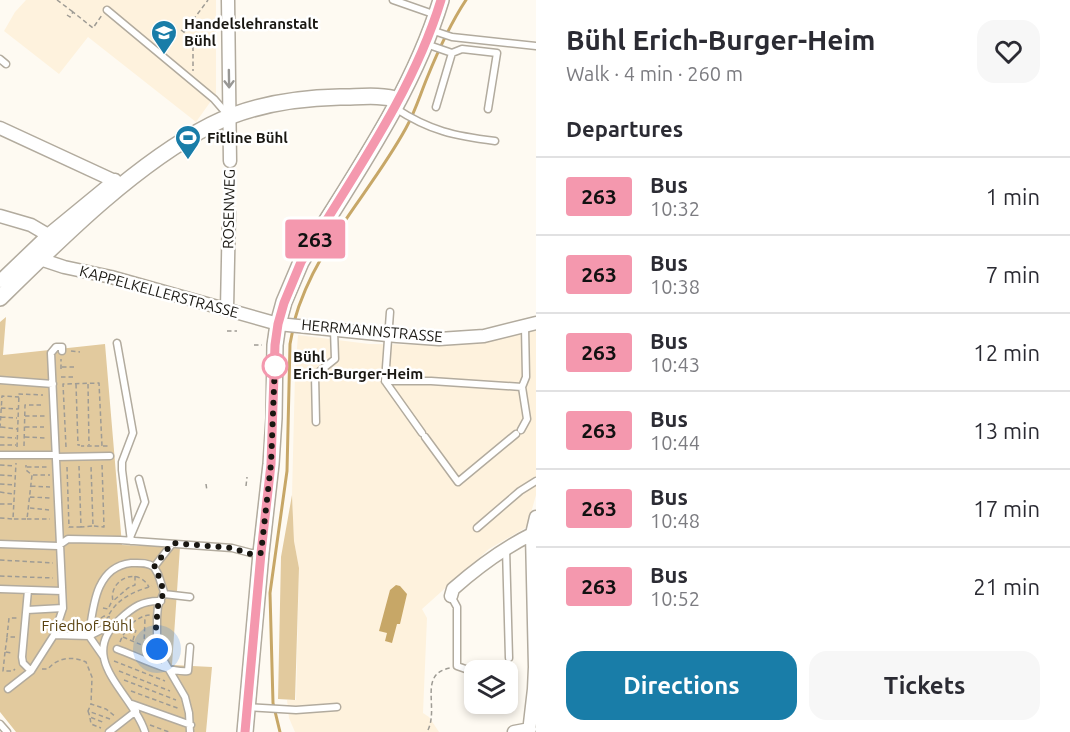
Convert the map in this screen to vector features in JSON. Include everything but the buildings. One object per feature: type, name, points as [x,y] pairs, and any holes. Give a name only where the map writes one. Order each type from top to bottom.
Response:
[{"type":"street","name":"ROSENWEG","points":[[228,0],[230,161]]},
{"type":"street","points":[[245,732],[251,707],[261,553],[271,464],[282,324],[291,283],[301,262],[399,107],[432,38],[438,7]]},
{"type":"street","points":[[0,281],[48,235],[119,183],[212,124],[256,108],[289,101],[336,97],[387,97],[399,107]]},
{"type":"street","points":[[0,128],[119,183]]},
{"type":"street","points":[[0,298],[119,183]]},
{"type":"street","name":"ROSENWEG","points":[[227,309],[229,212]]},
{"type":"street","points":[[0,216],[31,225],[48,235]]},
{"type":"street","name":"KAPPELKELLERSTRASSE","points":[[40,259],[282,324]]},
{"type":"street","name":"HERRMANNSTRASSE","points":[[282,324],[439,339],[484,336],[531,325]]},
{"type":"street","points":[[514,732],[529,730],[534,689],[531,534],[536,517]]},
{"type":"street","points":[[452,596],[453,590],[506,547],[531,534]]},
{"type":"lane","points":[[393,0],[438,7]]},
{"type":"lane","points":[[107,10],[214,99],[230,117]]},
{"type":"lane","points":[[432,38],[452,37],[536,46]]},
{"type":"lane","points":[[432,38],[449,52]]},
{"type":"lane","points":[[449,52],[462,49],[497,53],[488,109]]},
{"type":"lane","points":[[436,107],[449,52]]},
{"type":"lane","points":[[0,59],[6,64]]},
{"type":"lane","points":[[399,107],[419,121],[455,136],[495,141]]},
{"type":"lane","points":[[390,312],[385,381],[458,482],[519,432],[527,419],[522,387],[526,377],[531,325]]},
{"type":"lane","points":[[316,422],[315,375],[335,358],[334,329]]},
{"type":"lane","points":[[117,343],[133,433],[122,470],[131,538]]},
{"type":"lane","points":[[8,689],[31,671],[54,635],[63,608],[51,353],[56,347],[62,347],[62,351]]},
{"type":"lane","points":[[0,380],[53,384]]},
{"type":"lane","points":[[385,381],[431,381],[522,387]]},
{"type":"lane","points":[[0,455],[110,456]]},
{"type":"lane","points":[[131,538],[145,502],[139,479]]},
{"type":"lane","points":[[477,528],[520,491],[536,482]]},
{"type":"lane","points":[[0,544],[60,545],[68,539],[131,538],[232,548],[251,554],[261,553]]},
{"type":"lane","points":[[154,567],[172,543]]},
{"type":"lane","points":[[506,547],[509,658]]},
{"type":"lane","points":[[130,703],[190,729],[186,701],[157,649],[154,616],[162,598],[162,583],[154,567],[138,563],[115,568],[108,573],[93,609],[89,636],[103,657],[115,684],[136,711],[145,732]]},
{"type":"lane","points":[[0,589],[62,591]]},
{"type":"lane","points":[[28,590],[22,654],[23,663],[31,671]]},
{"type":"lane","points":[[452,596],[457,608],[458,666],[464,668]]},
{"type":"lane","points":[[54,635],[89,636],[106,630],[139,604],[162,598],[190,597]]},
{"type":"lane","points":[[27,610],[63,608]]},
{"type":"lane","points":[[103,657],[106,630]]},
{"type":"lane","points":[[117,649],[167,668],[188,671],[190,647]]},
{"type":"lane","points":[[251,707],[299,710],[337,707]]},
{"type":"lane","points":[[113,728],[136,711]]},
{"type":"lane","points":[[0,724],[7,732]]},
{"type":"path","points":[[57,0],[93,28],[107,10]]},
{"type":"path","points":[[191,81],[193,39],[183,31],[208,0]]},
{"type":"path","points":[[66,15],[70,17],[73,12]]},
{"type":"path","name":"ROSENWEG","points":[[229,212],[230,161]]},
{"type":"path","points":[[227,331],[237,331]]},
{"type":"path","points":[[62,351],[61,377],[75,377]]},
{"type":"path","points":[[61,366],[76,366]]},
{"type":"path","points":[[88,383],[89,446]]},
{"type":"path","points":[[101,456],[104,527],[69,527],[63,384],[99,383],[102,446]]},
{"type":"path","points":[[76,384],[78,446],[110,446]]},
{"type":"path","points":[[32,447],[24,447],[17,452],[19,394],[46,395]]},
{"type":"path","points":[[18,429],[0,428],[2,396],[19,397]]},
{"type":"path","points":[[24,447],[25,405],[46,405]]},
{"type":"path","points":[[1,408],[18,409]]},
{"type":"path","points":[[24,416],[47,417]]},
{"type":"path","points":[[1,417],[18,418]]},
{"type":"path","points":[[24,427],[47,427]]},
{"type":"path","points":[[0,437],[17,438]]},
{"type":"path","points":[[24,437],[48,438]]},
{"type":"path","points":[[0,445],[17,446]]},
{"type":"path","points":[[13,519],[16,455]]},
{"type":"path","points":[[26,455],[26,470],[32,475],[50,475]]},
{"type":"path","points":[[78,456],[81,527]]},
{"type":"path","points":[[90,456],[93,526]]},
{"type":"path","points":[[0,465],[16,466]]},
{"type":"path","points":[[26,467],[50,467],[50,487],[31,486]]},
{"type":"path","points":[[0,475],[15,476]]},
{"type":"path","points":[[27,519],[32,475]]},
{"type":"path","points":[[246,486],[247,477]]},
{"type":"path","points":[[0,484],[15,485]]},
{"type":"path","points":[[206,484],[207,491]]},
{"type":"path","points":[[0,492],[14,494]]},
{"type":"path","points":[[30,497],[50,498]]},
{"type":"path","points":[[0,504],[14,504]]},
{"type":"path","points":[[28,508],[50,510]]},
{"type":"path","points":[[0,518],[50,520]]},
{"type":"path","points":[[0,560],[61,563]]},
{"type":"path","points":[[0,576],[62,579]]},
{"type":"path","points":[[112,601],[111,594],[126,578],[135,576],[144,579],[149,587]]},
{"type":"path","points":[[93,609],[108,609],[112,601],[135,585],[135,576]]},
{"type":"path","points":[[106,630],[109,614],[118,602],[137,590],[155,586],[153,582]]},
{"type":"path","points":[[122,637],[144,646],[145,616]]},
{"type":"path","points":[[106,667],[112,665],[126,629],[138,619],[154,616]]},
{"type":"path","points":[[149,622],[154,616]]},
{"type":"path","points":[[23,663],[13,671],[3,671],[9,618],[27,618]]},
{"type":"path","points":[[132,641],[136,630]]},
{"type":"path","points":[[7,637],[25,638]]},
{"type":"path","points":[[5,652],[22,654]]},
{"type":"path","points":[[37,661],[44,670],[63,659],[76,658],[86,662],[92,677],[91,704],[88,711],[91,724],[113,728]]},
{"type":"path","points":[[113,660],[180,687]]},
{"type":"path","points":[[428,730],[432,721],[433,678],[436,672],[458,666]]},
{"type":"path","points":[[111,675],[119,671],[186,701]]},
{"type":"path","points":[[115,684],[123,679],[186,701]]},
{"type":"path","points":[[123,695],[130,690],[189,713]]},
{"type":"path","points":[[91,704],[106,709],[113,728]]},
{"type":"path","points":[[88,711],[109,718],[113,728]]},
{"type":"path","points":[[90,717],[113,728]]},
{"type":"path","points":[[141,721],[169,732]]},
{"type":"shaded area","name":"Handelslehranstalt Bühl","points":[[26,0],[216,0],[216,94],[196,122],[88,37],[59,74],[4,31],[15,12]]},
{"type":"shaded area","points":[[536,330],[536,495],[527,527],[489,549],[422,609],[427,618],[423,713],[429,717],[439,732],[295,732],[289,718],[287,700],[296,700],[299,568],[294,541],[292,495],[298,335],[369,344],[448,345],[491,341]]},
{"type":"shaded area","points":[[396,585],[407,594],[400,624],[397,624],[392,643],[385,641],[387,633],[379,631],[390,590]]},
{"type":"green space","name":"Friedhof Bühl","points":[[6,317],[3,355],[105,344],[122,545],[180,547],[172,665],[212,667],[206,732],[16,732],[0,712],[0,322]]},
{"type":"green space","points":[[292,495],[294,541],[299,568],[295,700],[278,699],[281,557]]},
{"type":"waterway","points":[[294,322],[315,270],[406,128],[440,48],[466,0]]},
{"type":"waterway","points":[[280,732],[273,703],[270,593],[287,471],[290,344],[293,329]]},
{"type":"bus line","name":"263","points":[[245,732],[271,464],[275,345],[278,324],[291,283],[301,262],[399,100],[425,44],[441,0]]},
{"type":"place","name":"Handelslehranstalt Bühl","points":[[164,56]]},
{"type":"place","name":"Fitline Bühl","points":[[188,161]]},
{"type":"place","name":"Bühl Erich-Burger-Heim","points":[[275,366]]},
{"type":"route","points":[[157,649],[158,606],[164,592],[154,567],[172,543],[232,548],[251,554],[261,553],[271,464],[275,362],[275,366]]}]
